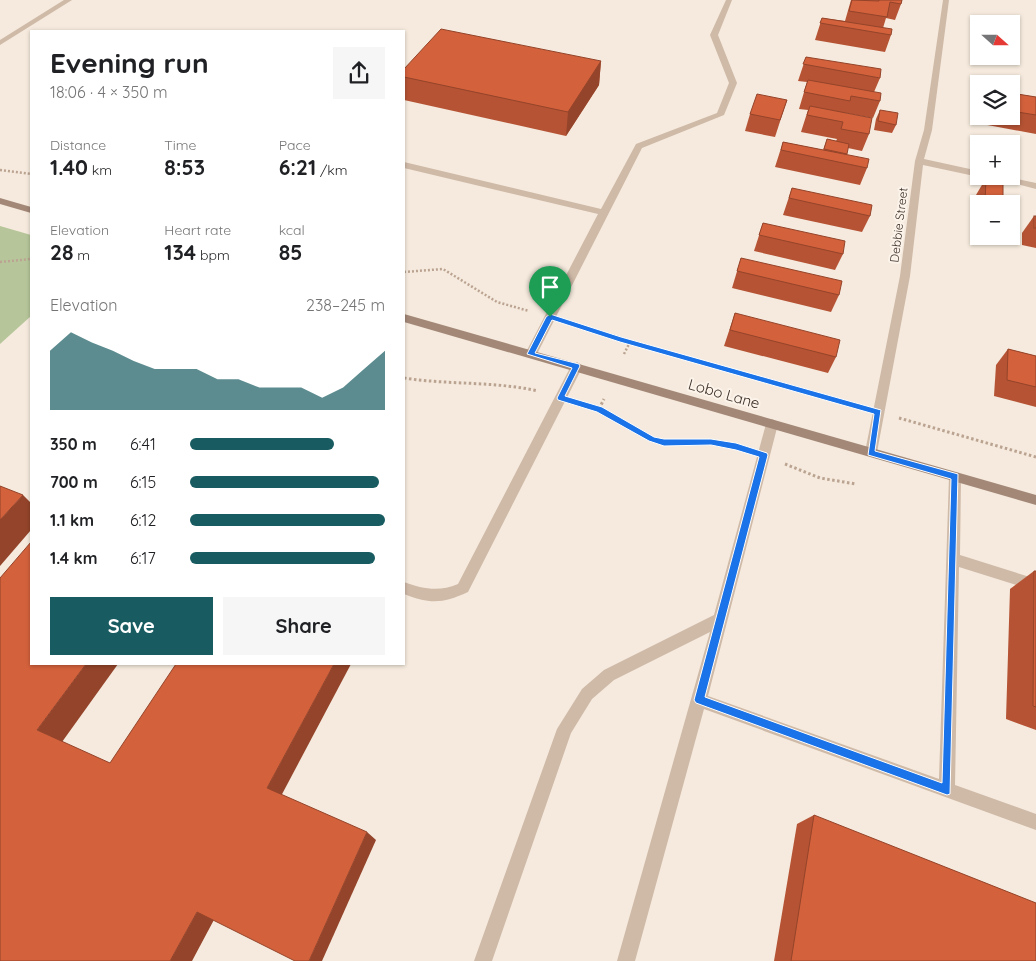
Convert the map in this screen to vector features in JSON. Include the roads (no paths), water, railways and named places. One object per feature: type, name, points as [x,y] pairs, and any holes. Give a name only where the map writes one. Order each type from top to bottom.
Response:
[{"type":"street","points":[[0,43],[69,0]]},
{"type":"street","points":[[531,354],[639,146],[720,115],[733,83],[714,35],[730,0]]},
{"type":"street","name":"Debbie Street","points":[[871,452],[905,276],[919,162],[928,130],[946,0]]},
{"type":"street","points":[[919,162],[970,172]]},
{"type":"street","points":[[405,165],[604,212]]},
{"type":"street","points":[[1020,183],[1036,186]]},
{"type":"street","points":[[0,201],[30,210]]},
{"type":"street","name":"Lobo Lane","points":[[405,318],[577,366],[1036,500]]},
{"type":"street","points":[[405,588],[428,597],[445,596],[463,588],[577,366]]},
{"type":"street","points":[[626,961],[721,620],[772,424]]},
{"type":"street","points":[[947,790],[955,477]]},
{"type":"street","points":[[953,559],[1036,585]]},
{"type":"street","points":[[483,961],[565,729],[587,694],[610,675],[721,620]]},
{"type":"street","points":[[699,700],[1036,822]]}]
